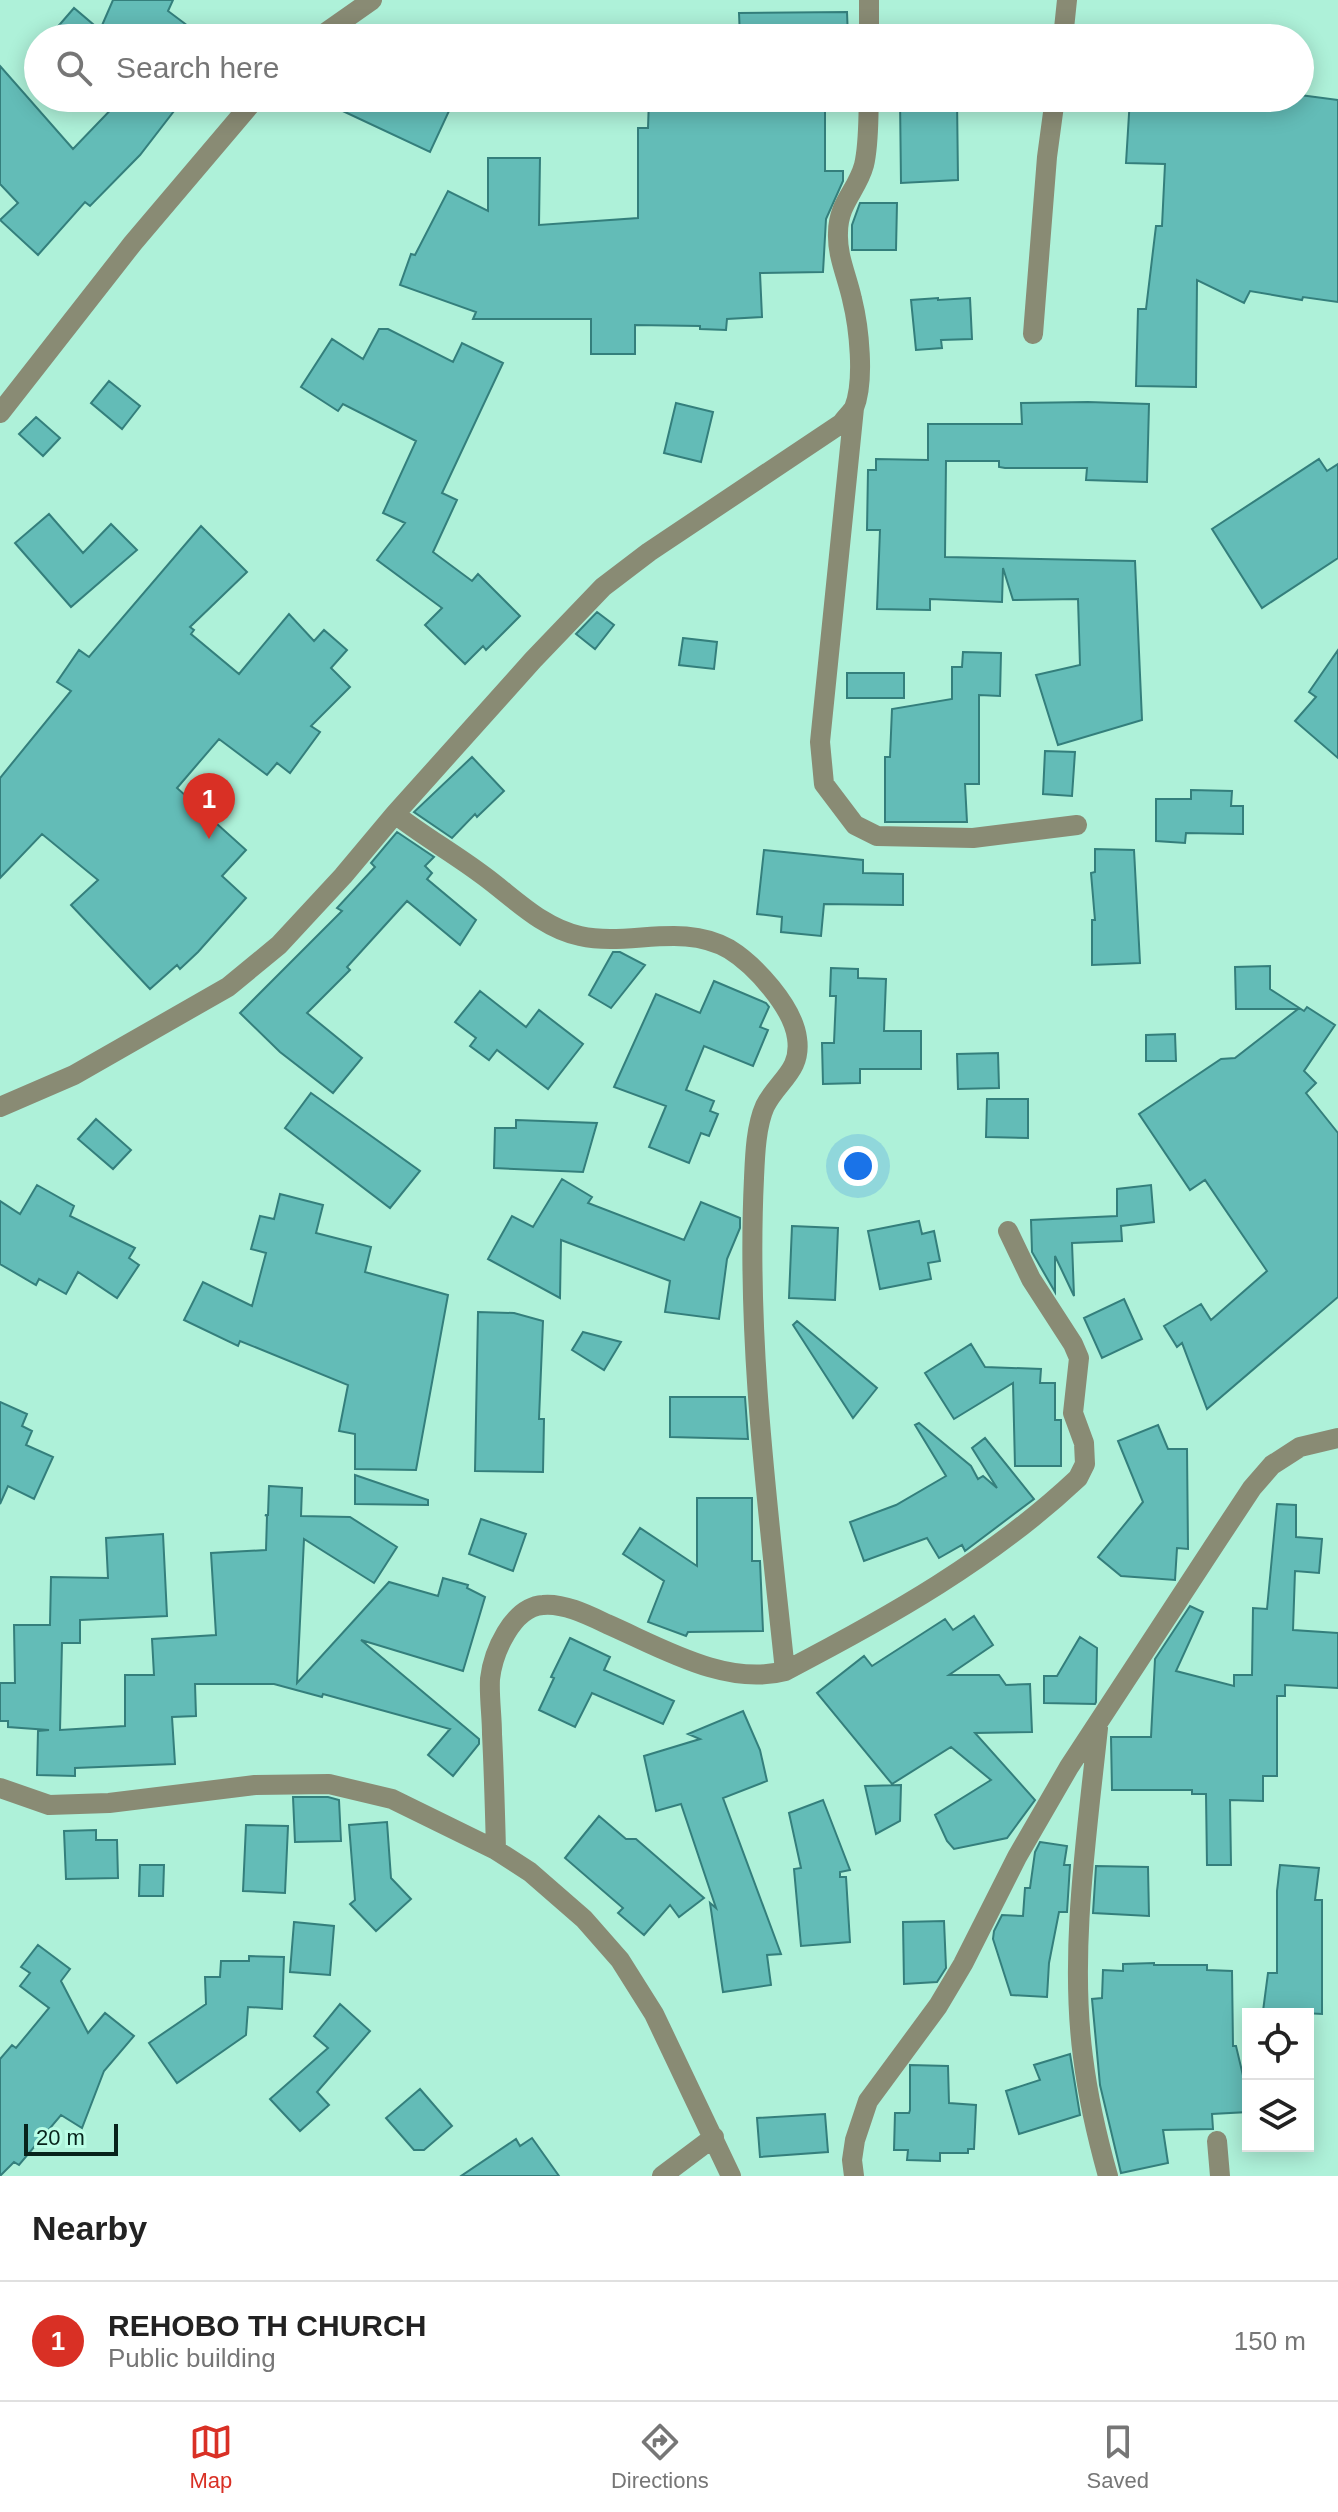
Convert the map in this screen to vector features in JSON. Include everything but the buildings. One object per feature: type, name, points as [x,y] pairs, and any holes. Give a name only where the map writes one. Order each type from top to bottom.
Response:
[{"type":"street","points":[[338,24],[372,0]]},
{"type":"street","points":[[869,0],[869,24]]},
{"type":"street","points":[[1064,24],[1067,0]]},
{"type":"street","points":[[0,413],[133,243],[244,112]]},
{"type":"street","points":[[868,112],[864,165],[858,182],[842,206],[837,231],[838,248],[858,331],[860,367],[820,742],[824,784],[855,825],[877,836],[973,838],[1077,825]]},
{"type":"street","points":[[1033,334],[1053,112]]},
{"type":"street","points":[[0,1107],[74,1075],[228,987],[279,945],[553,637],[603,587],[649,552],[842,423],[854,408]]},
{"type":"street","points":[[395,814],[532,914],[561,931],[599,939],[671,935],[704,940],[727,948],[749,964],[788,1011],[795,1028],[798,1054],[796,1064],[766,1105],[761,1118],[754,1175],[753,1228],[754,1329],[763,1467],[785,1671]]},
{"type":"street","points":[[496,1850],[490,1678],[509,1627],[529,1609],[542,1605],[586,1614],[679,1655],[732,1673],[768,1676],[785,1671],[880,1621],[980,1558],[1060,1495],[1083,1472],[1084,1443],[1073,1413],[1079,1358],[1031,1279],[1008,1231]]},
{"type":"street","points":[[854,2176],[852,2160],[855,2140],[868,2101],[938,2006],[1069,1767],[1252,1488],[1272,1465],[1300,1447],[1338,1438]]},
{"type":"street","points":[[1099,1722],[1083,1884],[1079,1984],[1083,2055],[1098,2141],[1108,2176]]},
{"type":"street","points":[[0,1788],[49,1805],[109,1803],[255,1785],[329,1784],[392,1799],[496,1850],[530,1872],[584,1919],[620,1960],[654,2014],[731,2176]]},
{"type":"street","points":[[662,2176],[714,2137]]},
{"type":"street","points":[[1217,2141],[1220,2176]]},
{"type":"place","name":"REHOBO TH CHURCH","points":[[209,839]]}]
